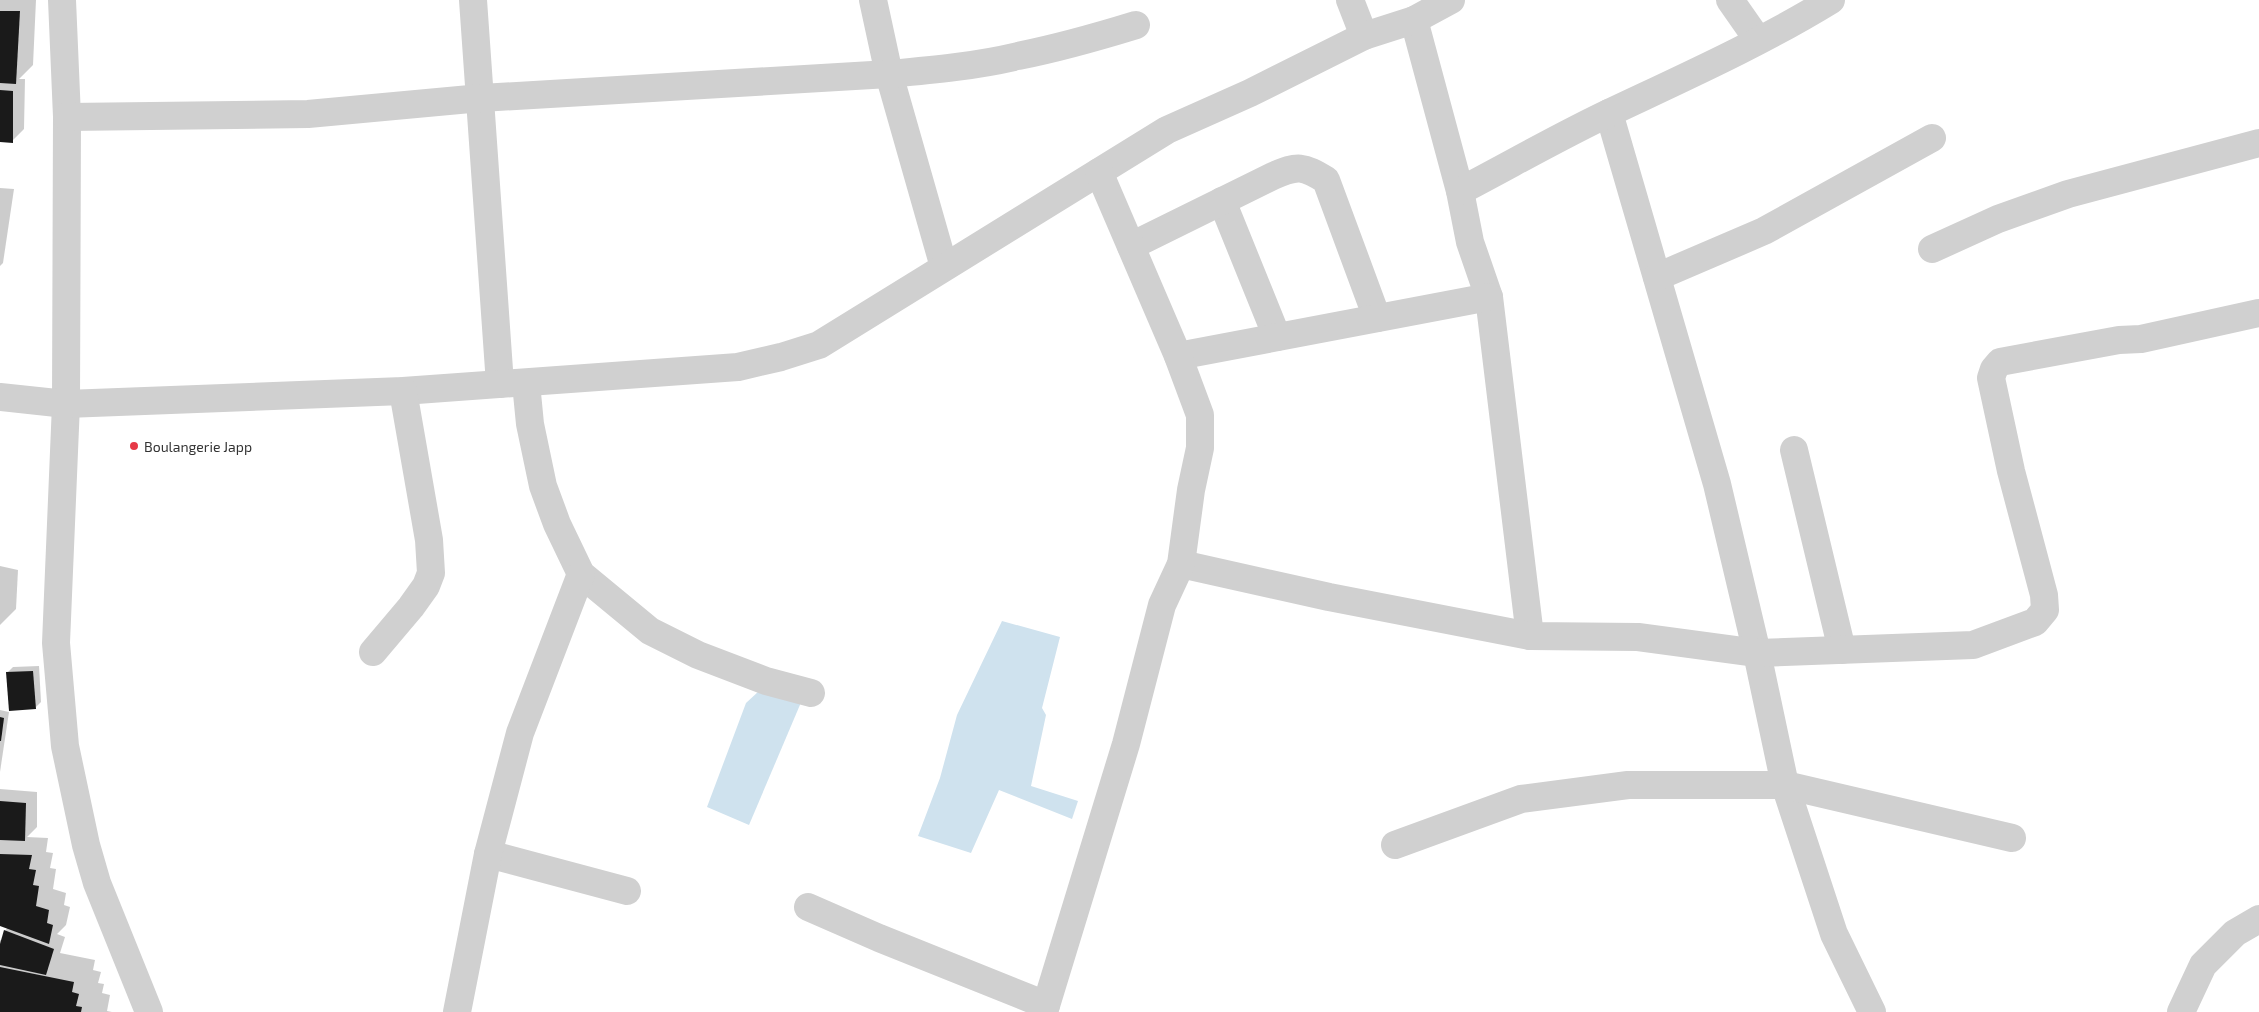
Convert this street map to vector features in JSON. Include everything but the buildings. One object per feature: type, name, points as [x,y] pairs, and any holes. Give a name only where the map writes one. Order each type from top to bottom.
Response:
[{"type":"street","points":[[62,0],[67,117],[66,404],[56,643],[65,746],[86,845],[97,883],[149,1012]]},
{"type":"street","points":[[473,0],[481,98],[513,384],[530,424],[544,486],[557,524],[582,574],[650,631],[698,655],[766,681],[811,694]]},
{"type":"street","points":[[873,0],[889,74],[944,267]]},
{"type":"street","points":[[1350,0],[1364,36]]},
{"type":"street","points":[[0,397],[66,404],[403,391],[738,367],[781,357],[819,345],[1167,130],[1250,93],[1364,36],[1414,20],[1451,0]]},
{"type":"street","points":[[1730,0],[1758,40]]},
{"type":"street","points":[[1460,191],[1609,112],[1672,84],[1758,40],[1831,0]]},
{"type":"street","points":[[1414,20],[1460,191],[1470,242],[1489,297],[1530,636]]},
{"type":"street","points":[[67,117],[308,114],[481,98],[889,74],[1016,57],[1076,43],[1136,25]]},
{"type":"street","points":[[1609,112],[1717,484],[1757,653],[1785,785],[1834,934],[1872,1012]]},
{"type":"street","points":[[1658,277],[1764,231],[1932,138]]},
{"type":"street","points":[[1932,249],[1998,219],[2068,194],[2259,143]]},
{"type":"street","points":[[1131,246],[1292,168],[1308,170],[1326,180],[1377,318]]},
{"type":"street","points":[[808,907],[1045,1008],[1126,744],[1162,604],[1181,564],[1191,490],[1200,448],[1200,415],[1178,356],[1099,172]]},
{"type":"street","points":[[1222,201],[1277,337]]},
{"type":"street","points":[[1178,356],[1489,297]]},
{"type":"street","points":[[1181,564],[1330,598],[1530,636],[1638,637],[1757,653],[1972,645],[2035,622],[2045,610],[2044,595],[2011,471],[1990,378],[2000,362],[2119,340],[2141,339],[2259,313]]},
{"type":"street","points":[[373,652],[412,607],[426,586],[431,573],[428,540],[403,391]]},
{"type":"street","points":[[1794,450],[1842,650]]},
{"type":"street","points":[[457,1012],[488,854],[520,733],[582,574]]},
{"type":"street","points":[[1395,845],[1521,800],[1628,785],[1785,785],[2012,838]]},
{"type":"street","points":[[488,854],[628,891]]},
{"type":"street","points":[[2181,1012],[2203,964],[2235,933],[2259,919]]},
{"type":"water","points":[[1002,621],[1060,637],[1042,708],[1046,715],[1031,786],[1078,801],[1072,819],[999,790],[971,853],[918,836],[940,778],[957,715]]},
{"type":"water","points":[[759,691],[805,693],[749,825],[707,807],[746,703]]},
{"type":"place","name":"Boulangerie Japp","points":[[134,446]]}]
